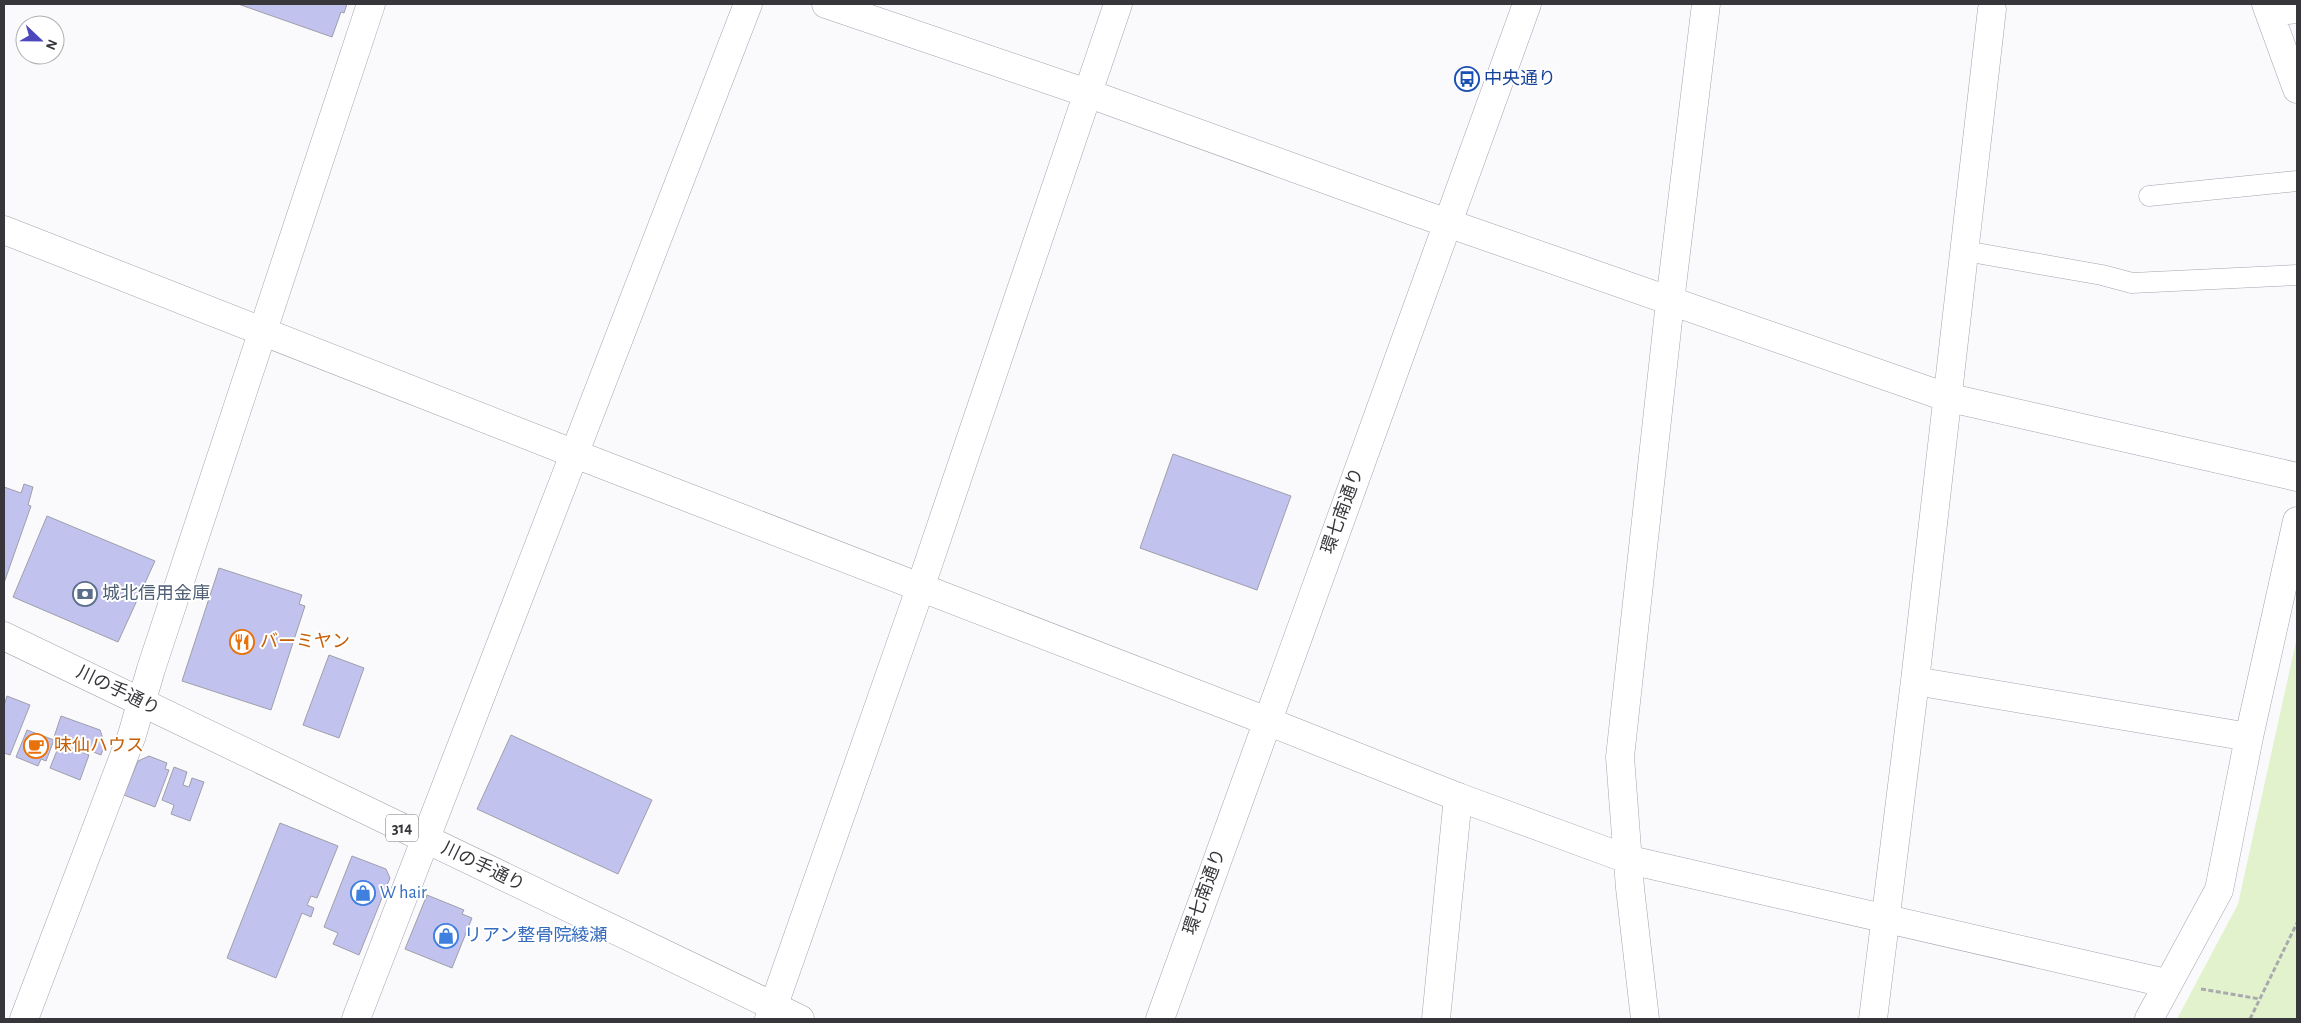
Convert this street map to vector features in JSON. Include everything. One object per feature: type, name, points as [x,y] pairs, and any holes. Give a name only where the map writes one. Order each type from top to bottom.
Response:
[{"type":"street","points":[[24,1019],[132,735],[262,331],[371,4]]},
{"type":"street","points":[[356,1019],[748,4]]},
{"type":"street","points":[[826,4],[1087,93],[1670,302],[1946,397],[2297,477]]},
{"type":"street","points":[[771,1013],[920,587],[1118,4]]},
{"type":"street","name":"環七南通り","points":[[1160,1019],[1527,4]]},
{"type":"street","points":[[1645,1019],[1630,888],[1630,860],[1620,757],[1670,302],[1706,4]]},
{"type":"street","points":[[1873,1019],[1915,681],[1946,397],[1996,5]]},
{"type":"street","points":[[2297,9],[2268,8],[2297,90]]},
{"type":"street","points":[[4,230],[1458,797],[1630,860],[1885,920],[2163,982]]},
{"type":"street","points":[[2149,1019],[2163,982],[2220,890],[2249,738],[2297,521]]},
{"type":"street","name":"川の手通り","points":[[4,636],[426,840],[771,1013],[800,1019]]},
{"type":"street","points":[[1915,681],[2249,738]]},
{"type":"street","points":[[1436,1019],[1458,797]]},
{"type":"lane","points":[[2149,196],[2297,180]]},
{"type":"lane","points":[[1965,251],[2102,275],[2132,283],[2297,275]]},
{"type":"path","points":[[2250,1019],[2297,923]]},
{"type":"path","points":[[2163,982],[2260,999]]},
{"type":"green space","points":[[2297,637],[2297,1019],[2177,1019],[2238,904]]},
{"type":"building","points":[[238,4],[347,4],[344,13],[341,12],[332,37]]},
{"type":"building","points":[[1173,454],[1291,496],[1257,590],[1140,548]]},
{"type":"building","points":[[24,484],[33,487],[28,505],[31,506],[4,583],[4,487],[21,493]]},
{"type":"building","points":[[47,516],[155,561],[118,642],[13,597]]},
{"type":"building","points":[[219,568],[302,595],[299,604],[305,606],[271,710],[182,681]]},
{"type":"building","points":[[329,655],[364,668],[339,738],[303,725]]},
{"type":"building","points":[[7,696],[30,705],[10,755],[4,753],[4,706]]},
{"type":"building","points":[[61,716],[100,730],[105,744],[101,755],[54,737]]},
{"type":"building","points":[[27,730],[54,740],[46,761],[41,759],[38,766],[16,757]]},
{"type":"building","points":[[511,735],[652,800],[618,874],[477,809]]},
{"type":"building","points":[[60,743],[89,755],[80,780],[50,768]]},
{"type":"building","points":[[149,756],[167,763],[165,769],[169,770],[155,807],[124,795],[138,761]]},
{"type":"building","points":[[174,767],[187,772],[183,785],[189,787],[192,778],[204,782],[190,821],[171,814],[174,805],[162,800]]},
{"type":"building","points":[[280,823],[338,846],[317,898],[311,896],[307,905],[314,908],[311,917],[302,913],[276,978],[227,958]]},
{"type":"building","points":[[352,856],[386,869],[390,878],[359,955],[333,944],[338,933],[324,927]]},
{"type":"building","points":[[427,895],[464,910],[462,914],[472,918],[452,968],[405,949]]},
{"type":"place","name":"中央通り","points":[[1467,79]]},
{"type":"place","name":"城北信用金庫","points":[[85,594]]},
{"type":"place","name":"バーミヤン","points":[[242,642]]},
{"type":"place","name":"味仙ハウス","points":[[36,746]]},
{"type":"place","name":"W hair","points":[[363,893]]},
{"type":"place","name":"リアン整骨院綾瀬","points":[[446,936]]}]
